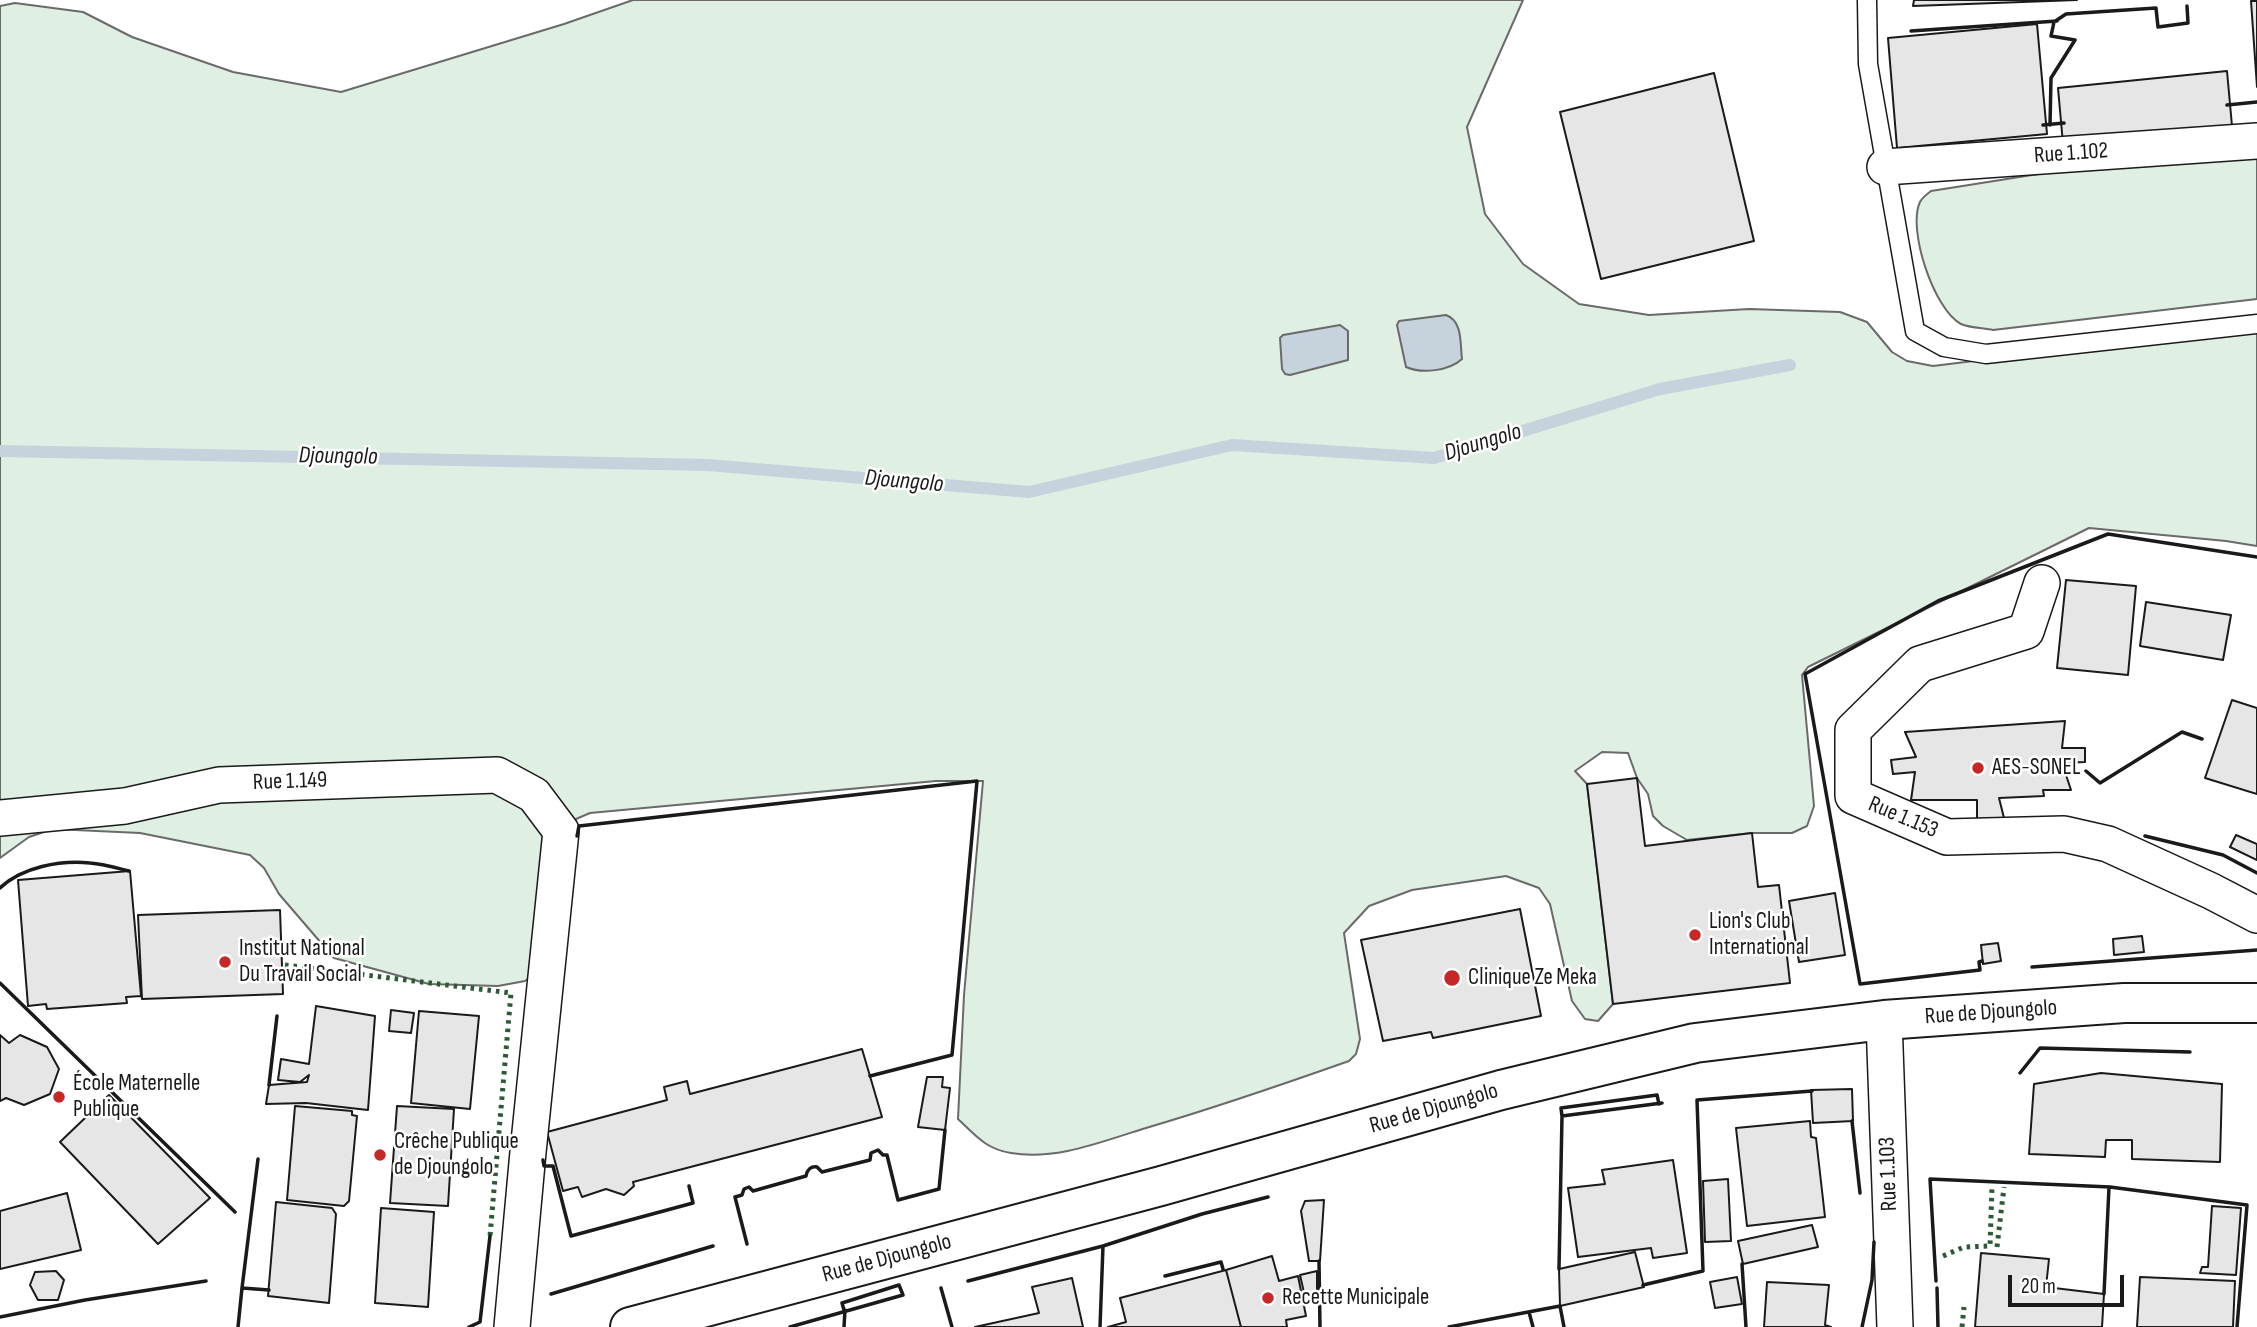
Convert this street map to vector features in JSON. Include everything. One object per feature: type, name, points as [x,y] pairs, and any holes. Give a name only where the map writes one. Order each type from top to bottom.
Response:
[{"type":"street","name":"Rue 1.102","points":[[1885,167],[2257,141]]},
{"type":"street","name":"Rue 1.153","points":[[2042,583],[2026,631],[1920,664],[1853,730],[1853,796],[1947,837],[2064,834],[2108,844],[2257,915]]},
{"type":"street","name":"Rue 1.149","points":[[0,818],[125,806],[219,785],[497,775],[534,795],[561,831],[512,1327]]},
{"type":"street","name":"Rue de Djoungolo","points":[[630,1327],[1161,1186],[1501,1090],[1682,1046],[1884,1020],[2124,1003],[2257,1003]]},
{"type":"street","name":"Rue 1.103","points":[[1884,1020],[1895,1327]]},
{"type":"lane","points":[[1867,0],[1868,64],[1915,331],[1944,347],[1986,354],[2257,324]]},
{"type":"green space","points":[[633,0],[1523,0],[1467,127],[1485,214],[1523,264],[1579,304],[1649,315],[1749,309],[1840,312],[1867,322],[1892,352],[1907,361],[1933,366],[2257,326],[2257,546],[2089,528],[1808,667],[1802,675],[1814,806],[1807,826],[1792,833],[1752,833],[1687,840],[1663,826],[1653,816],[1648,794],[1637,778],[1628,753],[1602,752],[1575,771],[1587,784],[1613,1004],[1598,1021],[1585,1019],[1572,1001],[1550,904],[1539,888],[1506,876],[1412,890],[1369,906],[1344,933],[1360,1039],[1356,1054],[1349,1061],[1197,1112],[1062,1152],[1028,1155],[1002,1151],[982,1141],[958,1119],[964,995],[983,781],[936,781],[590,813],[576,819],[541,969],[525,981],[498,986],[429,984],[334,958],[279,894],[264,868],[250,855],[140,833],[53,829],[29,837],[0,858],[0,6],[15,3],[83,12],[132,37],[233,72],[341,92],[564,24]]},
{"type":"green space","points":[[2257,149],[2257,299],[1993,330],[1961,324],[1941,303],[1933,286],[1920,249],[1917,230],[1917,214],[1921,201],[1931,191],[2070,169]]},
{"type":"shaded area","points":[[1446,315],[1458,328],[1462,359],[1435,370],[1406,367],[1397,325],[1399,321]]},
{"type":"shaded area","points":[[1340,325],[1348,331],[1348,360],[1285,374],[1282,369],[1280,338],[1283,335]]},
{"type":"building","points":[[1914,0],[2077,0],[1913,6]]},
{"type":"building","points":[[2251,1],[2257,1],[2257,87]]},
{"type":"building","points":[[2037,24],[2047,134],[1897,148],[1888,38]]},
{"type":"building","points":[[2227,71],[2232,126],[2063,144],[2058,88]]},
{"type":"building","points":[[1714,73],[1754,241],[1601,279],[1560,112]]},
{"type":"building","points":[[2066,580],[2136,586],[2128,675],[2057,668]]},
{"type":"building","points":[[2146,602],[2231,615],[2223,660],[2140,646]]},
{"type":"building","points":[[2232,700],[2257,708],[2257,794],[2205,778]]},
{"type":"building","name":"AES-SONEL","points":[[2065,721],[2062,748],[2085,748],[2085,762],[2062,763],[2071,790],[2043,790],[2044,796],[1999,798],[2004,818],[1977,821],[1977,800],[1911,800],[1915,772],[1893,774],[1891,760],[1916,757],[1905,732]]},
{"type":"building","name":"Lion's Club International","points":[[1637,778],[1645,846],[1752,833],[1758,887],[1779,885],[1790,983],[1613,1004],[1587,784]]},
{"type":"building","points":[[2236,835],[2257,844],[2257,860],[2230,847]]},
{"type":"building","points":[[130,871],[141,996],[126,997],[127,1003],[47,1009],[46,1004],[28,1006],[18,880]]},
{"type":"building","points":[[1835,893],[1845,955],[1799,962],[1789,901]]},
{"type":"building","name":"Clinique Ze Meka","points":[[1520,909],[1541,1016],[1433,1038],[1431,1032],[1383,1041],[1361,940]]},
{"type":"building","points":[[280,910],[283,994],[142,999],[138,915]]},
{"type":"building","points":[[2142,936],[2144,952],[2114,955],[2113,939]]},
{"type":"building","points":[[1998,943],[2001,961],[1983,964],[1981,945]]},
{"type":"building","points":[[316,1006],[375,1016],[368,1110],[306,1103],[266,1104],[269,1085],[307,1082],[309,1075],[300,1082],[278,1080],[281,1059],[309,1064]]},
{"type":"building","points":[[391,1010],[414,1013],[411,1033],[389,1031]]},
{"type":"building","points":[[419,1011],[479,1016],[470,1109],[411,1103]]},
{"type":"building","points":[[0,1035],[9,1043],[20,1035],[47,1047],[59,1069],[50,1094],[24,1105],[6,1098],[0,1101]]},
{"type":"building","points":[[862,1049],[882,1117],[633,1182],[634,1186],[624,1195],[606,1189],[582,1197],[578,1187],[563,1191],[547,1132],[667,1100],[664,1087],[687,1081],[690,1094]]},
{"type":"building","points":[[2101,1073],[2222,1084],[2220,1162],[2132,1159],[2132,1140],[2106,1140],[2105,1157],[2029,1154],[2034,1084]]},
{"type":"building","points":[[927,1077],[943,1077],[942,1087],[950,1088],[945,1130],[918,1127]]},
{"type":"building","points":[[1852,1089],[1853,1121],[1813,1123],[1811,1090]]},
{"type":"building","points":[[109,1095],[210,1198],[158,1244],[60,1142]]},
{"type":"building","points":[[295,1106],[352,1111],[352,1115],[357,1116],[349,1201],[344,1206],[287,1200]]},
{"type":"building","points":[[397,1106],[454,1109],[448,1206],[390,1203]]},
{"type":"building","points":[[1810,1121],[1811,1137],[1816,1138],[1825,1217],[1747,1226],[1736,1128]]},
{"type":"building","points":[[1673,1160],[1687,1253],[1653,1258],[1651,1248],[1578,1257],[1568,1188],[1605,1184],[1602,1170]]},
{"type":"building","points":[[1728,1179],[1731,1241],[1705,1242],[1703,1181]]},
{"type":"building","points":[[67,1193],[81,1250],[0,1269],[0,1211]]},
{"type":"building","points":[[1324,1200],[1320,1261],[1309,1261],[1301,1211],[1305,1201]]},
{"type":"building","points":[[276,1202],[332,1208],[336,1214],[329,1303],[268,1296]]},
{"type":"building","points":[[2212,1206],[2241,1208],[2236,1275],[2200,1273],[2202,1267],[2208,1267]]},
{"type":"building","points":[[381,1208],[434,1212],[428,1307],[375,1303]]},
{"type":"building","points":[[1812,1225],[1818,1247],[1743,1264],[1738,1241]]},
{"type":"building","points":[[1635,1252],[1644,1287],[1560,1306],[1559,1269]]},
{"type":"building","points":[[1981,1253],[2049,1259],[2046,1287],[2104,1294],[2102,1327],[1975,1327]]},
{"type":"building","name":"Recette Municipale","points":[[1272,1256],[1279,1281],[1298,1276],[1306,1316],[1286,1320],[1287,1327],[1241,1327],[1226,1270]]},
{"type":"building","points":[[1226,1270],[1241,1327],[1108,1327],[1126,1322],[1120,1298]]},
{"type":"building","points":[[56,1271],[64,1280],[58,1300],[38,1300],[30,1285],[35,1272]]},
{"type":"building","points":[[1317,1271],[1317,1295],[1305,1297],[1300,1275]]},
{"type":"building","points":[[1737,1277],[1742,1304],[1715,1308],[1710,1282]]},
{"type":"building","points":[[2140,1277],[2235,1281],[2233,1327],[2137,1327]]},
{"type":"building","points":[[1072,1278],[1083,1327],[975,1327],[1039,1313],[1032,1287]]},
{"type":"building","points":[[1767,1282],[1829,1285],[1825,1325],[1831,1327],[1764,1327]]},
{"type":"waterway","name":"Djoungolo","points":[[0,451],[708,465],[1029,492],[1232,445],[1434,458],[1660,389],[1790,365]]},
{"type":"hedge","points":[[285,965],[511,993],[490,1236]]},
{"type":"hedge","points":[[1943,1256],[1964,1247],[1990,1246],[1992,1187]]},
{"type":"hedge","points":[[1997,1247],[2004,1187]]},
{"type":"hedge","points":[[1962,1327],[1964,1307]]},
{"type":"wall","points":[[2050,125],[2051,78],[2075,40],[2051,36],[2054,22],[2066,14],[2156,8],[2158,27],[2188,23],[2187,6]]},
{"type":"wall","points":[[1911,31],[2057,21]]},
{"type":"wall","points":[[2227,105],[2257,102]]},
{"type":"wall","points":[[2043,125],[2064,123]]},
{"type":"wall","points":[[1982,961],[1979,962],[1980,970],[1860,984],[1805,674],[1938,601],[2108,534],[2257,557]]},
{"type":"wall","points":[[2086,771],[2100,783],[2182,732],[2202,739]]},
{"type":"wall","points":[[577,836],[579,826],[977,781],[952,1055],[870,1076]]},
{"type":"wall","points":[[2145,836],[2223,855],[2257,873]]},
{"type":"wall","points":[[0,888],[30,870],[54,864],[90,863],[129,871]]},
{"type":"wall","points":[[2032,967],[2257,950]]},
{"type":"wall","points":[[0,983],[235,1212]]},
{"type":"wall","points":[[269,1085],[277,1016]]},
{"type":"wall","points":[[2020,1073],[2040,1048],[2190,1052]]},
{"type":"wall","points":[[1697,1100],[1812,1091]]},
{"type":"wall","points":[[1562,1116],[1561,1108],[1657,1095],[1659,1104]]},
{"type":"wall","points":[[1643,1285],[1703,1271],[1697,1100]]},
{"type":"wall","points":[[1559,1269],[1562,1116],[1662,1103]]},
{"type":"wall","points":[[1852,1121],[1860,1193]]},
{"type":"wall","points":[[747,1244],[735,1197],[742,1195],[744,1189],[749,1187],[753,1191],[806,1176],[808,1170],[813,1167],[822,1172],[870,1160],[871,1153],[878,1150],[887,1155],[898,1200],[939,1189],[945,1130]]},
{"type":"wall","points":[[242,1288],[258,1159]]},
{"type":"wall","points":[[543,1160],[544,1166],[553,1166],[571,1236],[693,1203],[689,1186]]},
{"type":"wall","points":[[1936,1281],[1930,1179],[2110,1187],[2247,1205],[2237,1327]]},
{"type":"wall","points":[[2104,1294],[2109,1187]]},
{"type":"wall","points":[[968,1281],[1103,1246],[1202,1214],[1268,1197]]},
{"type":"wall","points":[[469,1327],[480,1322],[490,1236]]},
{"type":"wall","points":[[1862,1327],[1872,1280],[1874,1242]]},
{"type":"wall","points":[[551,1294],[713,1246]]},
{"type":"wall","points":[[1100,1327],[1103,1246]]},
{"type":"wall","points":[[1319,1261],[1320,1327]]},
{"type":"wall","points":[[1165,1276],[1221,1262],[1223,1269]]},
{"type":"wall","points":[[1742,1264],[1746,1327]]},
{"type":"wall","points":[[0,1317],[85,1300],[206,1281]]},
{"type":"wall","points":[[790,1327],[903,1295],[899,1285],[842,1303],[844,1310]]},
{"type":"wall","points":[[238,1327],[242,1288],[269,1290]]},
{"type":"wall","points":[[941,1288],[952,1327]]},
{"type":"wall","points":[[1937,1288],[1938,1327]]},
{"type":"wall","points":[[1560,1306],[1564,1327]]},
{"type":"wall","points":[[1449,1327],[1560,1306]]},
{"type":"wall","points":[[844,1327],[845,1310]]},
{"type":"wall","points":[[1529,1312],[1533,1327]]},
{"type":"place","name":"AES-SONEL","points":[[1978,768]]},
{"type":"place","name":"Lion's Club International","points":[[1695,935]]},
{"type":"place","name":"Institut National Du Travail Social","points":[[225,962]]},
{"type":"place","name":"Clinique Ze Meka","points":[[1452,978]]},
{"type":"place","name":"École Maternelle Publique","points":[[59,1097]]},
{"type":"place","name":"Crêche Publique de Djoungolo","points":[[380,1155]]},
{"type":"place","name":"Recette Municipale","points":[[1268,1298]]}]
